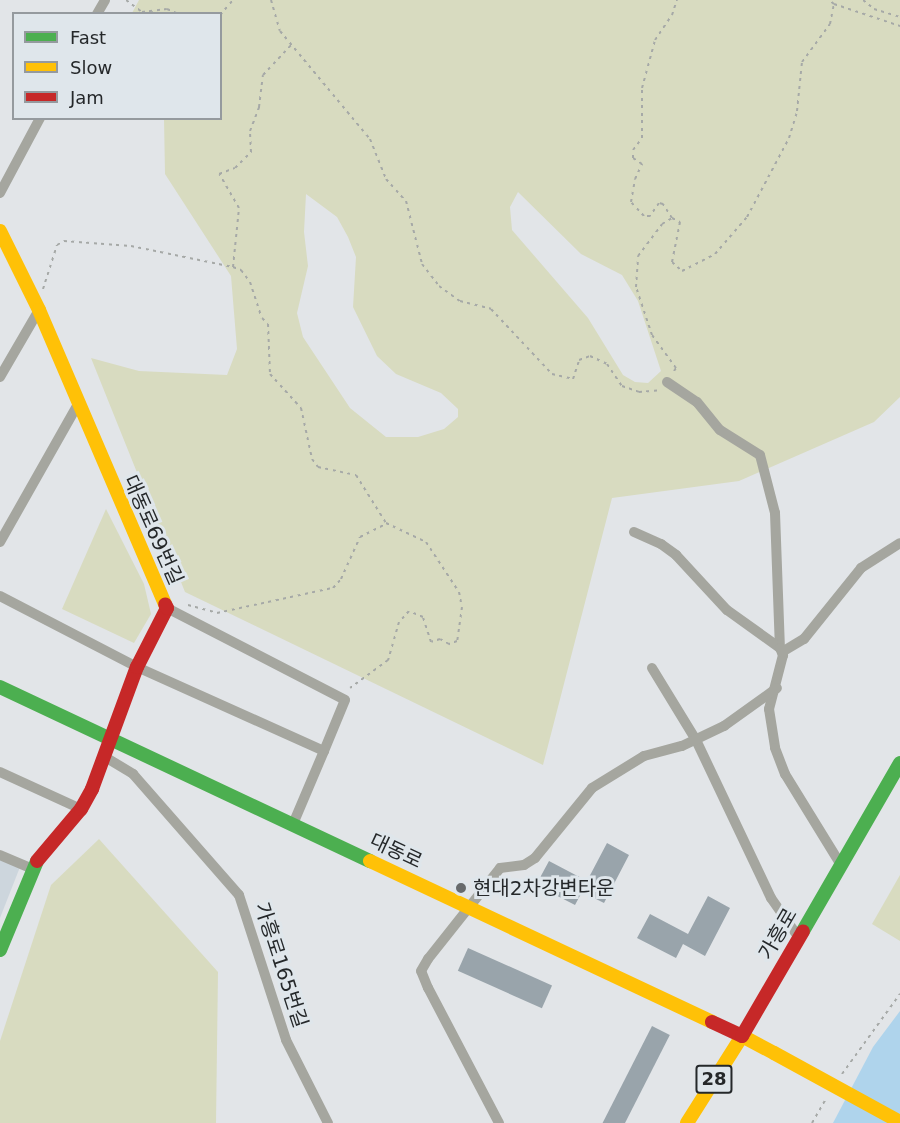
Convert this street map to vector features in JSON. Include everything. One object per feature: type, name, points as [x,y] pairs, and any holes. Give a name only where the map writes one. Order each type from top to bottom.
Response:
[{"type":"main road","name":"대동로69번길","points":[[0,231],[39,310],[77,406],[171,610],[137,667],[105,757],[81,809],[30,868]]},
{"type":"main road","name":"대동로","points":[[0,687],[111,737],[742,1036],[900,1122]]},
{"type":"main road","name":"가흥로","points":[[687,1123],[742,1036],[900,763]]},
{"type":"main road","points":[[0,950],[30,868]]},
{"type":"street","points":[[0,193],[39,120]]},
{"type":"street","points":[[0,378],[39,310]]},
{"type":"street","points":[[667,382],[697,402],[720,430],[760,455],[775,513],[781,650],[777,688],[769,709],[775,748],[786,774],[841,865]]},
{"type":"street","points":[[0,542],[77,406]]},
{"type":"street","points":[[634,532],[676,555],[727,610],[781,650]]},
{"type":"street","points":[[781,650],[804,639],[861,568],[900,543]]},
{"type":"street","points":[[0,596],[137,667],[324,751]]},
{"type":"street","points":[[171,610],[345,700],[293,824]]},
{"type":"street","points":[[652,668],[696,740],[771,898],[799,938]]},
{"type":"street","points":[[499,1123],[449,1033],[421,971],[500,868],[524,866],[535,858],[592,788],[644,756],[696,740],[749,711],[777,688]]},
{"type":"street","name":"가흥로165번길","points":[[105,757],[133,774],[239,895],[286,1040],[327,1123]]},
{"type":"street","points":[[0,771],[81,809]]},
{"type":"street","points":[[0,855],[30,868]]},
{"type":"path","points":[[126,0],[142,12],[167,9],[174,12]]},
{"type":"path","points":[[222,13],[233,0]]},
{"type":"path","points":[[271,0],[280,32],[292,44],[315,78],[370,139],[386,179],[406,201],[422,264],[439,286],[460,301],[491,309],[552,374],[573,379],[579,360],[590,356],[607,364],[622,386],[639,392],[659,390],[667,382],[676,368],[652,335],[636,287],[635,269],[638,256],[662,224],[672,218]]},
{"type":"path","points":[[677,0],[672,15],[655,40],[642,88],[642,138],[633,150],[633,158],[642,164],[634,179],[631,202],[644,216],[650,216],[659,203],[663,204],[672,218],[680,222],[672,262],[682,272],[715,254],[747,217],[789,138],[797,111],[802,62],[830,24],[834,4]]},
{"type":"path","points":[[829,0],[834,4],[900,26]]},
{"type":"path","points":[[863,0],[874,9],[900,17]]},
{"type":"path","points":[[233,267],[239,208],[219,174],[236,168],[251,152],[250,131],[260,107],[263,75],[292,44]]},
{"type":"path","points":[[32,297],[45,288],[57,245],[64,241],[131,246],[241,270],[250,282],[262,318],[268,324],[270,374],[302,408],[312,459],[318,467],[356,475],[386,523],[426,542],[449,572],[462,607],[457,641],[449,644],[440,639],[431,642],[423,617],[409,611],[399,622],[388,660],[352,683],[345,700]]},
{"type":"path","points":[[171,610],[188,605],[217,613],[333,588],[341,579],[360,537],[386,523]]},
{"type":"path","points":[[836,1083],[900,994]]},
{"type":"path","points":[[812,1123],[830,1093]]},
{"type":"shaded area","points":[[0,859],[20,867],[0,918]]},
{"type":"green space","points":[[139,0],[900,0],[900,397],[874,422],[739,481],[612,498],[543,765],[185,592],[91,358],[139,371],[227,375],[237,349],[231,276],[165,174],[164,120],[222,120],[222,12],[133,12]],"holes":[[[518,192],[581,254],[622,275],[638,301],[661,371],[648,383],[635,382],[623,375],[588,318],[512,230],[510,207]],[[306,194],[337,217],[356,257],[353,307],[377,356],[396,374],[441,393],[458,409],[458,417],[444,429],[418,437],[386,437],[350,408],[303,337],[297,313],[308,266],[304,232]]]},
{"type":"green space","points":[[106,509],[144,584],[151,614],[134,643],[62,609]]},
{"type":"green space","points":[[99,839],[218,972],[216,1123],[0,1123],[0,1041],[51,885]]},
{"type":"green space","points":[[900,875],[900,941],[872,924]]},
{"type":"water","points":[[900,1011],[900,1123],[833,1123],[873,1047]]},
{"type":"building","points":[[607,843],[629,855],[604,903],[582,892],[575,905],[536,885],[549,861],[587,881]]},
{"type":"building","points":[[708,896],[730,908],[705,956],[683,944],[676,958],[637,938],[650,914],[688,934]]},
{"type":"building","points":[[468,948],[552,985],[542,1008],[458,971]]},
{"type":"building","points":[[652,1026],[670,1035],[625,1123],[603,1123]]},
{"type":"traffic: fast","points":[[0,687],[370,861]]},
{"type":"traffic: fast","points":[[803,931],[900,763]]},
{"type":"traffic: fast","points":[[0,950],[37,861]]},
{"type":"traffic: slow","points":[[0,231],[39,310],[165,604]]},
{"type":"traffic: slow","points":[[370,861],[712,1022]]},
{"type":"traffic: slow","points":[[687,1123],[742,1036],[774,1053]]},
{"type":"traffic: slow","points":[[774,1053],[900,1122]]},
{"type":"traffic: jam","points":[[37,861],[81,809],[92,789],[137,667],[167,608],[165,604]]},
{"type":"traffic: jam","points":[[712,1022],[742,1036],[803,931]]},
{"type":"place","name":"현대2차강변타운","points":[[461,888]]}]
